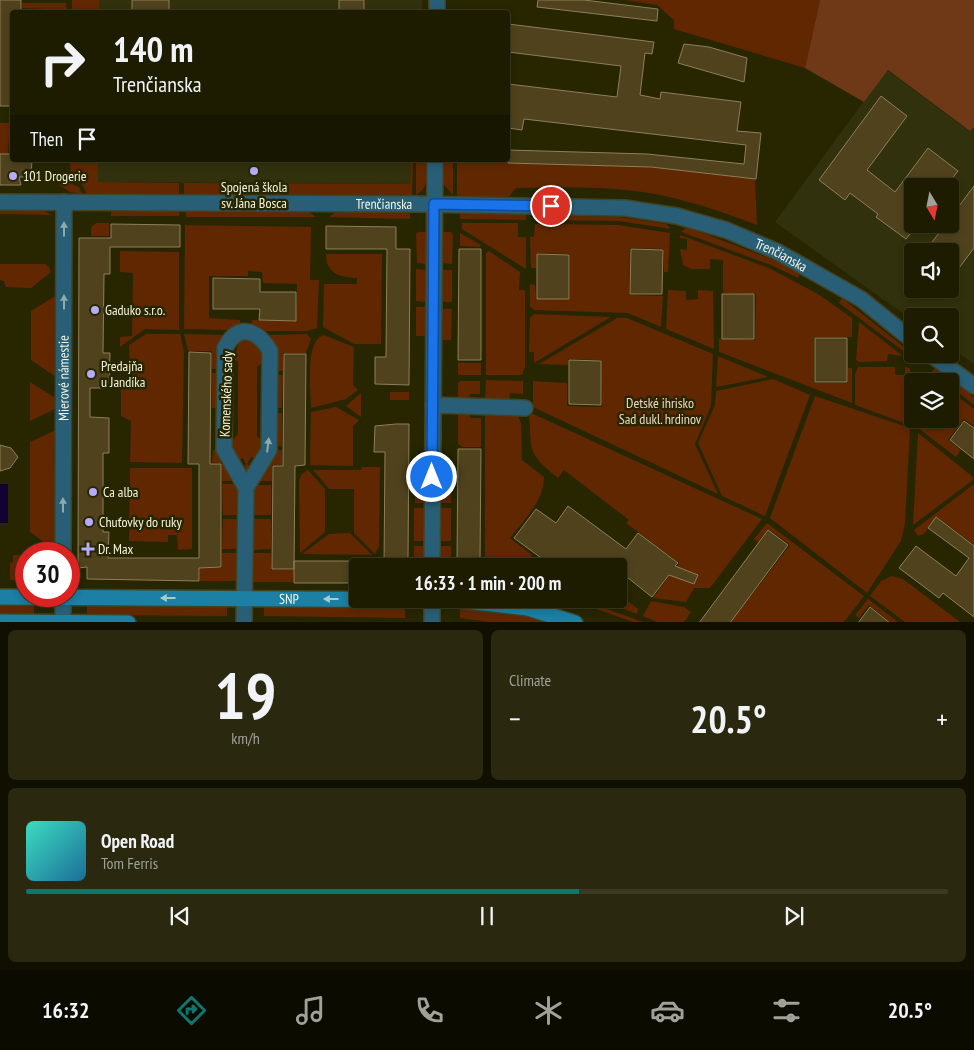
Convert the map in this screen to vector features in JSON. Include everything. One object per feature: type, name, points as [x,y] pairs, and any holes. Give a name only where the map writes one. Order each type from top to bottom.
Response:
[{"type":"street","points":[[432,558],[435,162]]},
{"type":"street","name":"Trenčianska","points":[[0,202],[434,204],[626,208],[677,216],[726,230],[778,252],[861,299],[904,334]]},
{"type":"street","name":"Mierové námestie","points":[[63,542],[64,202]]},
{"type":"street","name":"Komenského sady","points":[[244,622],[246,488],[224,449],[225,348],[229,340],[238,333],[246,332],[263,338],[270,351],[269,450],[246,488]]},
{"type":"street","points":[[942,363],[974,386]]},
{"type":"street","points":[[433,405],[525,408]]},
{"type":"street","name":"SNP","points":[[0,597],[15,597]]},
{"type":"street","name":"SNP","points":[[80,597],[349,599]]},
{"type":"street","points":[[63,607],[63,622]]},
{"type":"street","points":[[432,608],[432,622]]},
{"type":"street","name":"SNP","points":[[528,608],[575,622]]},
{"type":"street","points":[[0,622],[128,622]]},
{"type":"shaded area","points":[[99,0],[422,0],[422,10],[99,10]]},
{"type":"shaded area","points":[[820,0],[974,0],[974,127],[970,131],[888,70],[864,102],[805,68]]},
{"type":"shaded area","points":[[887,70],[969,131],[974,127],[974,364],[959,353],[959,308],[904,308],[904,314],[775,222]]},
{"type":"shaded area","name":"Spojená škola sv. Jána Bosca","points":[[98,162],[411,162],[410,184],[98,182]]},
{"type":"shaded area","points":[[0,484],[8,484],[8,523],[0,523]]},
{"type":"green space","points":[[72,0],[99,0],[99,10],[72,10]]},
{"type":"green space","points":[[625,0],[820,0],[805,68],[674,29],[674,20],[657,5]]},
{"type":"green space","points":[[22,3],[66,3],[67,10],[66,10],[22,8]]},
{"type":"green space","points":[[0,123],[10,123],[8,154],[0,154]]},
{"type":"green space","points":[[70,162],[98,162],[98,182],[179,183],[179,194],[87,194],[80,180],[71,177]]},
{"type":"green space","points":[[411,162],[413,162],[412,196],[184,194],[184,183],[410,184]]},
{"type":"green space","points":[[416,162],[427,162],[425,185],[416,195]]},
{"type":"green space","points":[[443,162],[453,162],[453,195],[443,184]]},
{"type":"green space","points":[[457,162],[648,167],[755,179],[757,225],[687,201],[627,190],[580,187],[516,188],[507,199],[461,198],[457,195]]},
{"type":"green space","points":[[65,181],[79,187],[82,194],[70,192],[59,185]]},
{"type":"green space","points":[[0,210],[42,210],[52,215],[0,214]]},
{"type":"green space","points":[[111,210],[180,210],[179,216],[111,216]]},
{"type":"green space","points":[[186,210],[308,211],[316,217],[186,217]]},
{"type":"green space","points":[[336,212],[410,212],[410,219],[329,217]]},
{"type":"green space","points":[[460,213],[526,214],[526,220],[460,219]]},
{"type":"green space","points":[[535,215],[619,217],[666,224],[671,229],[619,221],[535,220]]},
{"type":"green space","points":[[96,223],[109,223],[109,236],[91,236],[91,227]]},
{"type":"green space","points":[[462,223],[518,223],[518,237],[526,237],[526,269],[462,229]]},
{"type":"green space","points":[[535,224],[618,225],[670,233],[668,272],[664,272],[664,249],[630,248],[629,295],[663,296],[661,327],[628,313],[534,310],[530,307],[530,284],[535,285],[536,299],[570,299],[570,254],[537,253],[536,268],[531,268],[530,237],[534,237]]},
{"type":"green space","points":[[185,225],[311,227],[310,280],[319,280],[317,328],[307,331],[264,331],[252,325],[252,320],[296,321],[297,284],[263,283],[262,272],[248,271],[248,276],[209,276],[209,318],[240,320],[240,326],[232,330],[184,329]]},
{"type":"green space","points":[[687,227],[774,260],[800,273],[798,278],[771,265],[681,232]]},
{"type":"green space","points":[[428,232],[427,264],[417,263],[416,234]]},
{"type":"green space","points":[[442,232],[451,232],[453,235],[452,264],[442,263]]},
{"type":"green space","points":[[460,233],[481,245],[480,247],[460,246]]},
{"type":"green space","points":[[680,235],[769,268],[818,294],[852,318],[852,337],[814,337],[814,383],[848,383],[848,368],[852,368],[852,403],[719,352],[719,339],[755,340],[756,294],[723,293],[723,260],[710,259],[710,269],[691,269],[683,265],[680,249],[687,250],[687,239],[680,238]]},
{"type":"green space","points":[[120,251],[179,252],[179,330],[145,329],[120,347],[120,337],[132,336],[133,273],[120,272]]},
{"type":"green space","points":[[489,251],[520,272],[519,290],[525,290],[525,367],[522,375],[486,375],[486,253]]},
{"type":"green space","points":[[326,254],[382,254],[381,344],[354,344],[323,327],[324,284],[357,284],[357,278],[345,277],[331,270],[328,266]]},
{"type":"green space","points":[[0,264],[45,264],[51,272],[31,288],[6,287],[4,281],[0,280]]},
{"type":"green space","points":[[416,269],[427,270],[427,302],[416,301]]},
{"type":"green space","points":[[442,270],[452,270],[452,302],[442,302]]},
{"type":"green space","points":[[668,290],[686,291],[686,300],[698,299],[698,290],[713,291],[714,349],[666,329]]},
{"type":"green space","points":[[57,295],[56,377],[31,360],[31,311]]},
{"type":"green space","points":[[842,298],[904,347],[904,352],[839,303]]},
{"type":"green space","points":[[416,307],[427,307],[427,336],[416,336]]},
{"type":"green space","points":[[442,309],[452,309],[451,340],[441,340]]},
{"type":"green space","points":[[534,314],[611,317],[534,363],[534,352],[529,352],[530,317]]},
{"type":"green space","name":"Detské ihrisko Sad dukl. hrdinov","points":[[617,318],[627,318],[713,354],[711,406],[695,444],[718,494],[533,407],[533,381],[567,383],[567,406],[602,407],[601,360],[568,359],[568,365],[539,364]]},
{"type":"green space","points":[[859,322],[903,356],[888,354],[887,361],[859,362],[856,360]]},
{"type":"green space","points":[[146,334],[180,334],[184,352],[182,463],[130,462],[131,421],[121,416],[121,389],[130,382],[129,345]]},
{"type":"green space","points":[[184,334],[228,335],[221,369],[212,369],[212,351],[188,351]]},
{"type":"green space","points":[[307,334],[311,339],[306,353],[283,353],[283,371],[275,371],[275,345],[268,335]]},
{"type":"green space","points":[[250,335],[267,359],[257,367],[257,436],[267,445],[260,461],[251,457],[247,464],[255,469],[247,473],[240,469],[246,465],[243,458],[236,461],[228,444],[238,434],[238,362],[229,353],[235,354],[238,346],[231,344]]},
{"type":"green space","points":[[324,335],[354,347],[353,385],[358,390],[346,399],[311,408],[311,356],[318,339]]},
{"type":"green space","points":[[718,356],[768,377],[716,387]]},
{"type":"green space","points":[[458,363],[481,363],[481,375],[458,375]]},
{"type":"green space","points":[[858,367],[895,367],[895,375],[904,375],[904,423],[855,405],[855,374]]},
{"type":"green space","points":[[905,367],[910,368],[910,373],[905,373]]},
{"type":"green space","points":[[935,368],[942,373],[933,373],[932,372]]},
{"type":"green space","points":[[212,373],[221,373],[221,408],[212,408]]},
{"type":"green space","points":[[275,375],[283,375],[282,408],[274,408]]},
{"type":"green space","points":[[773,379],[810,395],[765,516],[722,496],[698,443],[715,405],[716,391]]},
{"type":"green space","points":[[486,380],[523,381],[523,394],[510,393],[509,402],[485,402]]},
{"type":"green space","points":[[460,381],[480,381],[480,394],[470,394],[469,403],[458,402],[458,383]]},
{"type":"green space","points":[[30,382],[57,399],[57,408],[30,421]]},
{"type":"green space","points":[[959,386],[974,397],[974,405],[959,393]]},
{"type":"green space","points":[[390,392],[409,392],[409,400],[390,400]]},
{"type":"green space","points":[[361,393],[361,417],[346,406]]},
{"type":"green space","points":[[815,396],[904,426],[904,428],[910,428],[905,523],[901,541],[867,593],[770,518]]},
{"type":"green space","points":[[959,398],[974,409],[974,426],[964,419],[959,426]]},
{"type":"green space","points":[[336,407],[359,420],[353,426],[353,466],[310,465],[311,412]]},
{"type":"green space","points":[[458,409],[470,410],[470,418],[481,418],[481,447],[462,447],[458,444]]},
{"type":"green space","points":[[485,410],[517,414],[521,423],[522,460],[544,477],[541,494],[537,502],[510,538],[532,555],[530,558],[485,558]]},
{"type":"green space","points":[[529,412],[762,519],[710,588],[694,588],[686,602],[653,598],[679,563],[626,523],[629,520],[564,470],[558,478],[540,462],[531,443]]},
{"type":"green space","points":[[274,413],[282,413],[282,446],[274,446]]},
{"type":"green space","points":[[918,428],[957,428],[948,440],[961,450],[956,457]]},
{"type":"green space","points":[[56,430],[55,542],[44,542],[30,532],[30,442]]},
{"type":"green space","points":[[918,433],[973,477],[973,480],[913,525]]},
{"type":"green space","points":[[213,450],[220,450],[237,481],[222,481],[222,463],[212,463]]},
{"type":"green space","points":[[274,450],[282,450],[282,465],[272,465],[272,481],[257,481]]},
{"type":"green space","points":[[362,467],[380,467],[379,546],[375,554],[354,533],[354,489],[329,489],[313,470],[361,470]]},
{"type":"green space","points":[[130,468],[192,468],[192,549],[178,550],[177,535],[168,535],[168,542],[129,541]]},
{"type":"green space","points":[[308,470],[325,489],[325,532],[300,553],[299,480],[302,474]]},
{"type":"green space","points":[[440,470],[451,470],[451,503],[440,503]]},
{"type":"green space","points":[[415,476],[426,476],[426,503],[415,503]]},
{"type":"green space","points":[[222,484],[239,484],[241,515],[223,515]]},
{"type":"green space","points":[[974,484],[974,545],[937,517],[924,534],[918,536],[914,530]]},
{"type":"green space","points":[[255,485],[271,485],[271,515],[252,515],[252,491]]},
{"type":"green space","points":[[414,508],[426,508],[425,541],[414,541]]},
{"type":"green space","points":[[440,508],[451,508],[451,541],[440,541]]},
{"type":"green space","points":[[223,519],[240,519],[240,549],[222,549]]},
{"type":"green space","points":[[252,519],[271,519],[271,549],[252,550]]},
{"type":"green space","points":[[767,523],[864,596],[844,622],[731,622],[790,545],[768,529],[758,542],[754,539]]},
{"type":"green space","points":[[350,533],[372,555],[302,554],[329,534]]},
{"type":"green space","points":[[414,546],[426,546],[425,558],[414,558]]},
{"type":"green space","points":[[439,546],[451,546],[451,558],[439,558]]},
{"type":"green space","points":[[222,553],[240,553],[239,581],[200,581],[200,568],[222,568]]},
{"type":"green space","points":[[251,553],[271,553],[271,570],[294,570],[293,582],[252,582]]},
{"type":"green space","points":[[13,555],[15,555],[15,580],[10,580],[10,563],[13,562]]},
{"type":"green space","points":[[892,576],[903,579],[960,622],[905,622],[870,596],[881,581]]},
{"type":"green space","points":[[868,599],[898,622],[890,622],[869,605],[859,618],[855,615]]},
{"type":"green space","points":[[627,601],[638,609],[637,614],[621,608],[627,608]]},
{"type":"green space","points":[[651,601],[684,607],[691,612],[684,622],[657,622],[643,616]]},
{"type":"green space","points":[[0,603],[15,603],[15,607],[34,607],[34,615],[0,615]]},
{"type":"green space","points":[[87,604],[227,605],[227,616],[87,615]]},
{"type":"green space","points":[[264,605],[405,608],[405,618],[264,616]]},
{"type":"green space","points":[[460,608],[499,611],[557,622],[490,622],[460,618]]},
{"type":"green space","points":[[604,608],[643,622],[633,622],[596,609]]},
{"type":"building","points":[[0,0],[21,0],[21,10],[10,10],[10,106],[0,106]]},
{"type":"building","points":[[132,0],[169,0],[169,10],[132,10]]},
{"type":"building","points":[[339,0],[364,0],[364,10],[339,10]]},
{"type":"building","points":[[538,0],[584,0],[658,9],[657,21],[537,7]]},
{"type":"building","points":[[510,24],[654,42],[652,54],[645,53],[640,95],[660,99],[661,92],[741,102],[737,131],[761,133],[756,179],[651,167],[508,163],[510,162],[510,150],[647,154],[744,164],[746,145],[524,119],[522,130],[510,128],[510,84],[617,97],[621,66],[510,52]]},
{"type":"building","points":[[684,44],[709,47],[747,58],[744,82],[678,63]]},
{"type":"building","points":[[881,96],[907,116],[867,170],[895,192],[904,180],[904,233],[911,233],[906,239],[876,217],[878,214],[850,193],[845,200],[819,180]]},
{"type":"building","points":[[928,148],[958,171],[952,178],[906,178]]},
{"type":"building","points":[[0,154],[10,154],[10,162],[32,162],[31,177],[19,177],[21,185],[0,185]]},
{"type":"building","points":[[974,186],[974,248],[959,268],[959,243],[931,243],[939,233],[959,233],[959,206]]},
{"type":"building","points":[[111,224],[180,225],[180,247],[110,247],[110,274],[104,274],[103,353],[110,353],[109,388],[90,388],[90,417],[109,418],[109,453],[103,453],[103,532],[109,532],[108,558],[199,558],[199,464],[188,464],[189,352],[211,353],[210,464],[221,464],[221,567],[199,568],[199,581],[87,579],[87,567],[80,568],[80,542],[78,542],[79,238],[111,238]]},
{"type":"building","points":[[326,226],[396,227],[396,249],[410,249],[409,385],[375,384],[375,357],[386,357],[387,249],[326,249]]},
{"type":"building","points":[[459,249],[481,249],[481,360],[458,360]]},
{"type":"building","points":[[631,249],[663,250],[662,294],[630,294]]},
{"type":"building","points":[[537,254],[569,255],[569,299],[537,299]]},
{"type":"building","points":[[213,278],[260,279],[260,292],[296,292],[296,321],[259,320],[260,309],[213,309]]},
{"type":"building","points":[[722,294],[754,294],[754,339],[722,339]]},
{"type":"building","points":[[815,338],[847,338],[847,382],[815,382]]},
{"type":"building","points":[[284,354],[306,354],[305,465],[295,466],[294,569],[272,569],[273,466],[283,466]]},
{"type":"building","points":[[569,360],[601,361],[601,405],[569,404]]},
{"type":"building","points":[[964,421],[974,428],[974,459],[950,440]]},
{"type":"building","points":[[409,424],[408,558],[384,558],[385,452],[374,452],[375,426]]},
{"type":"building","points":[[0,445],[11,448],[18,457],[10,468],[0,471]]},
{"type":"building","points":[[458,449],[481,449],[480,558],[457,558]]},
{"type":"building","points":[[568,506],[626,549],[638,533],[678,563],[675,566],[698,575],[694,584],[669,575],[652,597],[627,577],[627,558],[541,558],[514,538],[536,509],[556,523]]},
{"type":"building","points":[[936,517],[974,546],[974,617],[943,593],[939,598],[899,568],[916,546],[956,576],[969,558],[928,528]]},
{"type":"building","points":[[768,530],[788,545],[731,622],[700,622]]},
{"type":"building","points":[[294,561],[349,561],[349,583],[294,583]]},
{"type":"building","points":[[870,607],[889,622],[859,622]]},
{"type":"place","name":"Spojená škola sv. Jána Bosca","points":[[254,171]]},
{"type":"place","name":"101 Drogerie","points":[[13,176]]},
{"type":"place","name":"Gaduko s.r.o.","points":[[95,310]]},
{"type":"place","name":"Predajňa u Jandíka","points":[[91,374]]},
{"type":"place","name":"Ca alba","points":[[93,492]]},
{"type":"place","name":"Chuťovky do ruky","points":[[89,522]]},
{"type":"place","name":"Dr. Max","points":[[88,549]]},
{"type":"route","points":[[432,477],[434,204],[551,206]]}]
